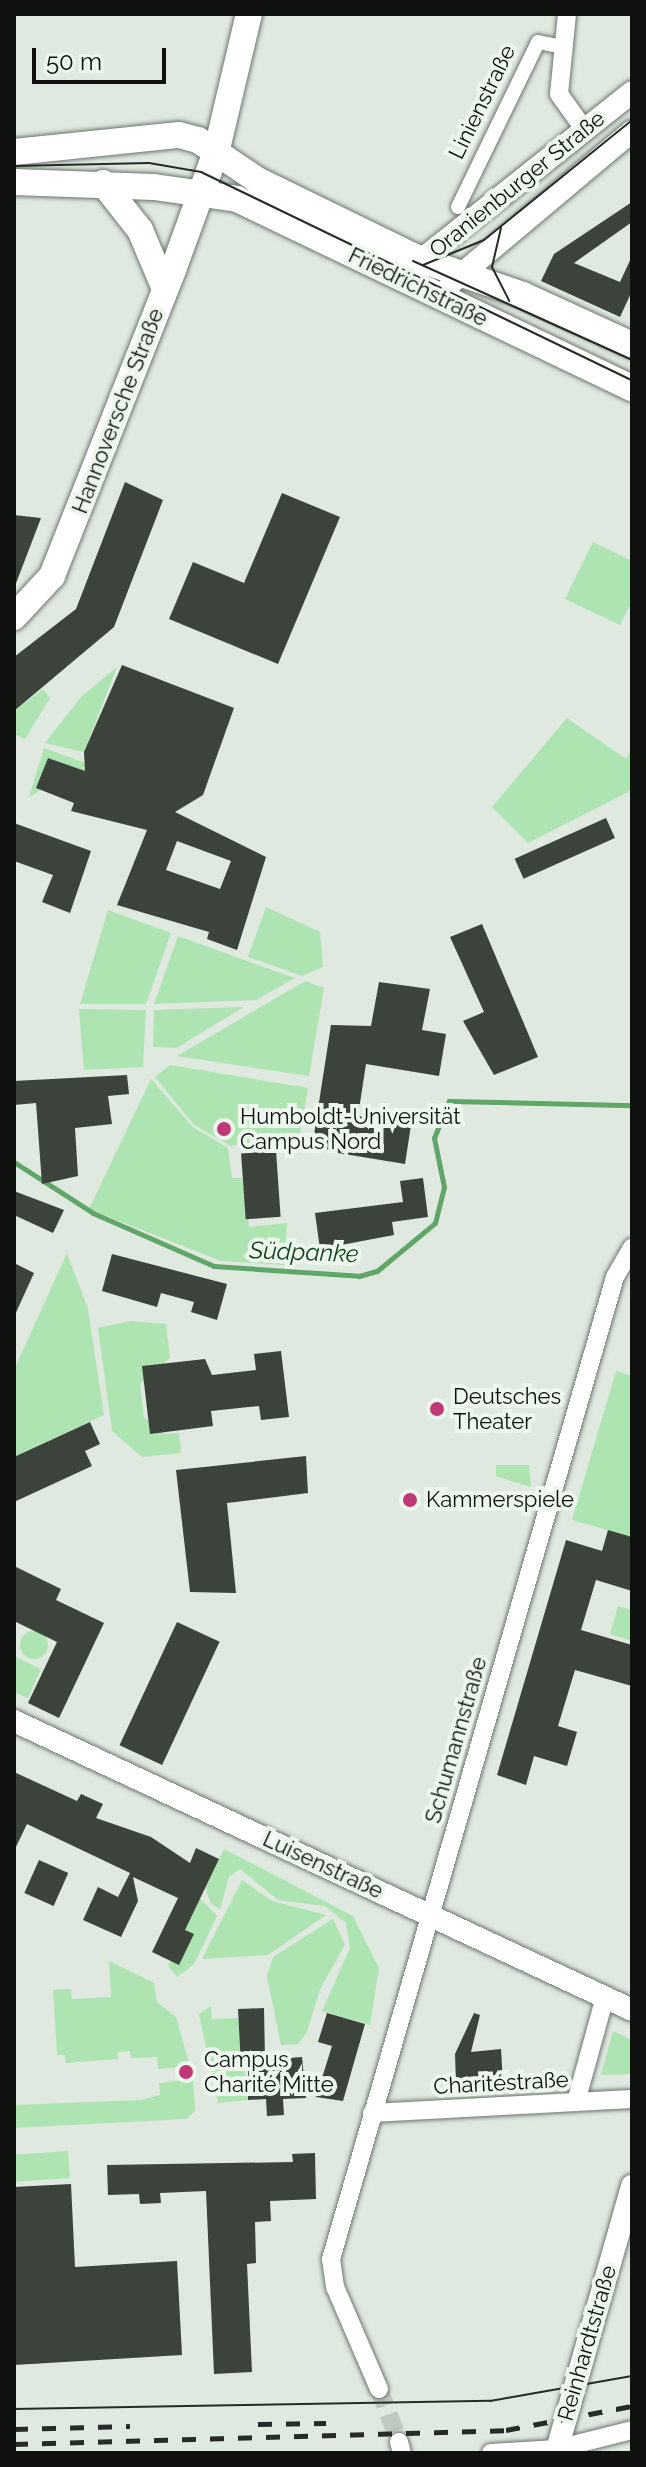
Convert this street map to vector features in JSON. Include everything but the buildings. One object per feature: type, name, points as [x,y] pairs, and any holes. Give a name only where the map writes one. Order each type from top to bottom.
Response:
[{"type":"main road","name":"Hannoversche Straße","points":[[14,617],[52,576],[165,289],[217,149],[249,14]]},
{"type":"main road","name":"Friedrichstraße","points":[[14,152],[179,135],[217,149],[257,180],[422,280],[464,275],[632,345]]},
{"type":"main road","name":"Friedrichstraße","points":[[14,182],[103,183],[202,192],[237,199],[422,280],[632,388]]},
{"type":"main road","points":[[103,183],[140,230],[165,289]]},
{"type":"street","points":[[567,14],[559,94],[584,129]]},
{"type":"street","name":"Linienstraße","points":[[458,207],[538,42],[563,47]]},
{"type":"street","name":"Oranienburger Straße","points":[[422,280],[584,129],[632,92]]},
{"type":"street","name":"Oranienburger Straße","points":[[422,280],[464,275],[509,229],[632,131]]},
{"type":"street","name":"Schumannstraße","points":[[379,2389],[331,2273],[342,2216],[615,1277],[632,1247]]},
{"type":"street","name":"Luisenstraße","points":[[14,1721],[632,2010]]},
{"type":"street","points":[[576,2102],[605,1997]]},
{"type":"street","name":"Charitéstraße","points":[[372,2113],[632,2099]]},
{"type":"street","name":"Reinhardtstraße","points":[[557,2451],[632,2186]]},
{"type":"street","points":[[491,2453],[557,2451],[632,2430]]},
{"type":"green space","points":[[593,542],[632,561],[632,601],[620,625],[565,599]]},
{"type":"green space","points":[[117,667],[84,752],[45,743],[81,697]]},
{"type":"green space","points":[[43,689],[50,698],[25,739],[14,734],[14,711]]},
{"type":"green space","points":[[567,718],[626,759],[632,750],[632,790],[528,843],[492,807]]},
{"type":"green space","points":[[44,748],[86,763],[86,772],[48,758],[41,790],[29,797]]},
{"type":"green space","points":[[266,907],[320,932],[323,967],[302,976],[248,957]]},
{"type":"green space","points":[[108,910],[171,933],[146,1004],[80,1004]]},
{"type":"green space","points":[[178,936],[295,978],[256,1000],[154,1004]]},
{"type":"green space","points":[[305,981],[324,988],[309,1076],[177,1056]]},
{"type":"green space","points":[[244,1007],[176,1048],[153,1047],[154,1010]]},
{"type":"green space","points":[[79,1009],[146,1010],[143,1067],[84,1070]]},
{"type":"green space","points":[[170,1065],[308,1088],[300,1133],[231,1146],[194,1125],[155,1077]]},
{"type":"green space","points":[[151,1079],[193,1127],[228,1148],[232,1178],[242,1178],[249,1227],[287,1223],[284,1265],[221,1261],[89,1209]]},
{"type":"green space","points":[[67,1253],[88,1309],[104,1415],[14,1457],[14,1370]]},
{"type":"green space","points":[[130,1321],[166,1324],[170,1358],[140,1384],[144,1417],[164,1434],[179,1433],[181,1453],[142,1457],[112,1431],[98,1328]]},
{"type":"green space","points":[[616,1371],[632,1376],[632,1537],[572,1520]]},
{"type":"green space","points":[[496,1465],[529,1465],[531,1487],[496,1476]]},
{"type":"green space","points":[[618,1606],[632,1610],[632,1641],[610,1634]]},
{"type":"green space","points":[[34,1631],[44,1635],[48,1645],[44,1655],[34,1659],[24,1655],[20,1645],[24,1635]]},
{"type":"green space","points":[[14,1656],[41,1669],[28,1698],[14,1692]]},
{"type":"green space","points":[[224,1849],[353,1916],[379,1968],[370,2025],[322,2011],[350,1948],[346,1923],[325,1906],[278,1900],[240,1869],[229,1877],[220,1909],[211,1904],[205,1887]]},
{"type":"green space","points":[[242,1880],[272,1901],[326,1915],[268,1955],[202,1959]]},
{"type":"green space","points":[[200,1898],[217,1916],[194,1964],[177,1977],[168,1965],[193,1934],[185,1930]]},
{"type":"green space","points":[[333,1919],[345,1945],[320,1989],[307,2032],[298,2044],[281,2045],[267,1976],[273,1957]]},
{"type":"green space","points":[[109,1961],[154,1983],[157,2002],[176,2017],[190,2066],[158,2069],[157,2057],[131,2058],[130,2051],[118,2052],[118,2059],[66,2063],[65,2055],[57,2055],[53,1990],[71,1989],[72,1999],[111,1997]]},
{"type":"green space","points":[[211,2006],[212,2019],[238,2018],[248,2100],[218,2103],[199,2014]]},
{"type":"green space","points":[[613,2031],[632,2040],[632,2074],[601,2075]]},
{"type":"green space","points":[[193,2079],[195,2111],[186,2119],[14,2128],[14,2105],[141,2100],[160,2095],[159,2083]]},
{"type":"green space","points":[[68,2151],[70,2178],[16,2182],[14,2155]]},
{"type":"waterway","name":"Südpanke","points":[[14,1162],[93,1213],[214,1266],[359,1276],[377,1271],[435,1223],[444,1187],[434,1138],[449,1101],[632,1105]]},
{"type":"tunnel","points":[[379,2389],[399,2442]]},
{"type":"tram line","points":[[423,265],[484,240],[632,120]]},
{"type":"tram line","points":[[14,166],[149,163],[201,172],[632,380]]},
{"type":"tram line","points":[[501,228],[492,267],[509,301]]},
{"type":"tram line","points":[[413,261],[632,360]]},
{"type":"tram line","points":[[14,2409],[490,2401],[632,2376]]},
{"type":"railway","points":[[14,2444],[506,2430],[632,2406]]},
{"type":"railway","points":[[258,2424],[326,2423]]},
{"type":"railway","points":[[14,2429],[130,2426]]},
{"type":"place","name":"Humboldt-Universität Campus Nord","points":[[224,1129]]},
{"type":"place","name":"Deutsches Theater","points":[[437,1409]]},
{"type":"place","name":"Kammerspiele","points":[[410,1500]]},
{"type":"place","name":"Campus Charité Mitte","points":[[186,2072]]}]
